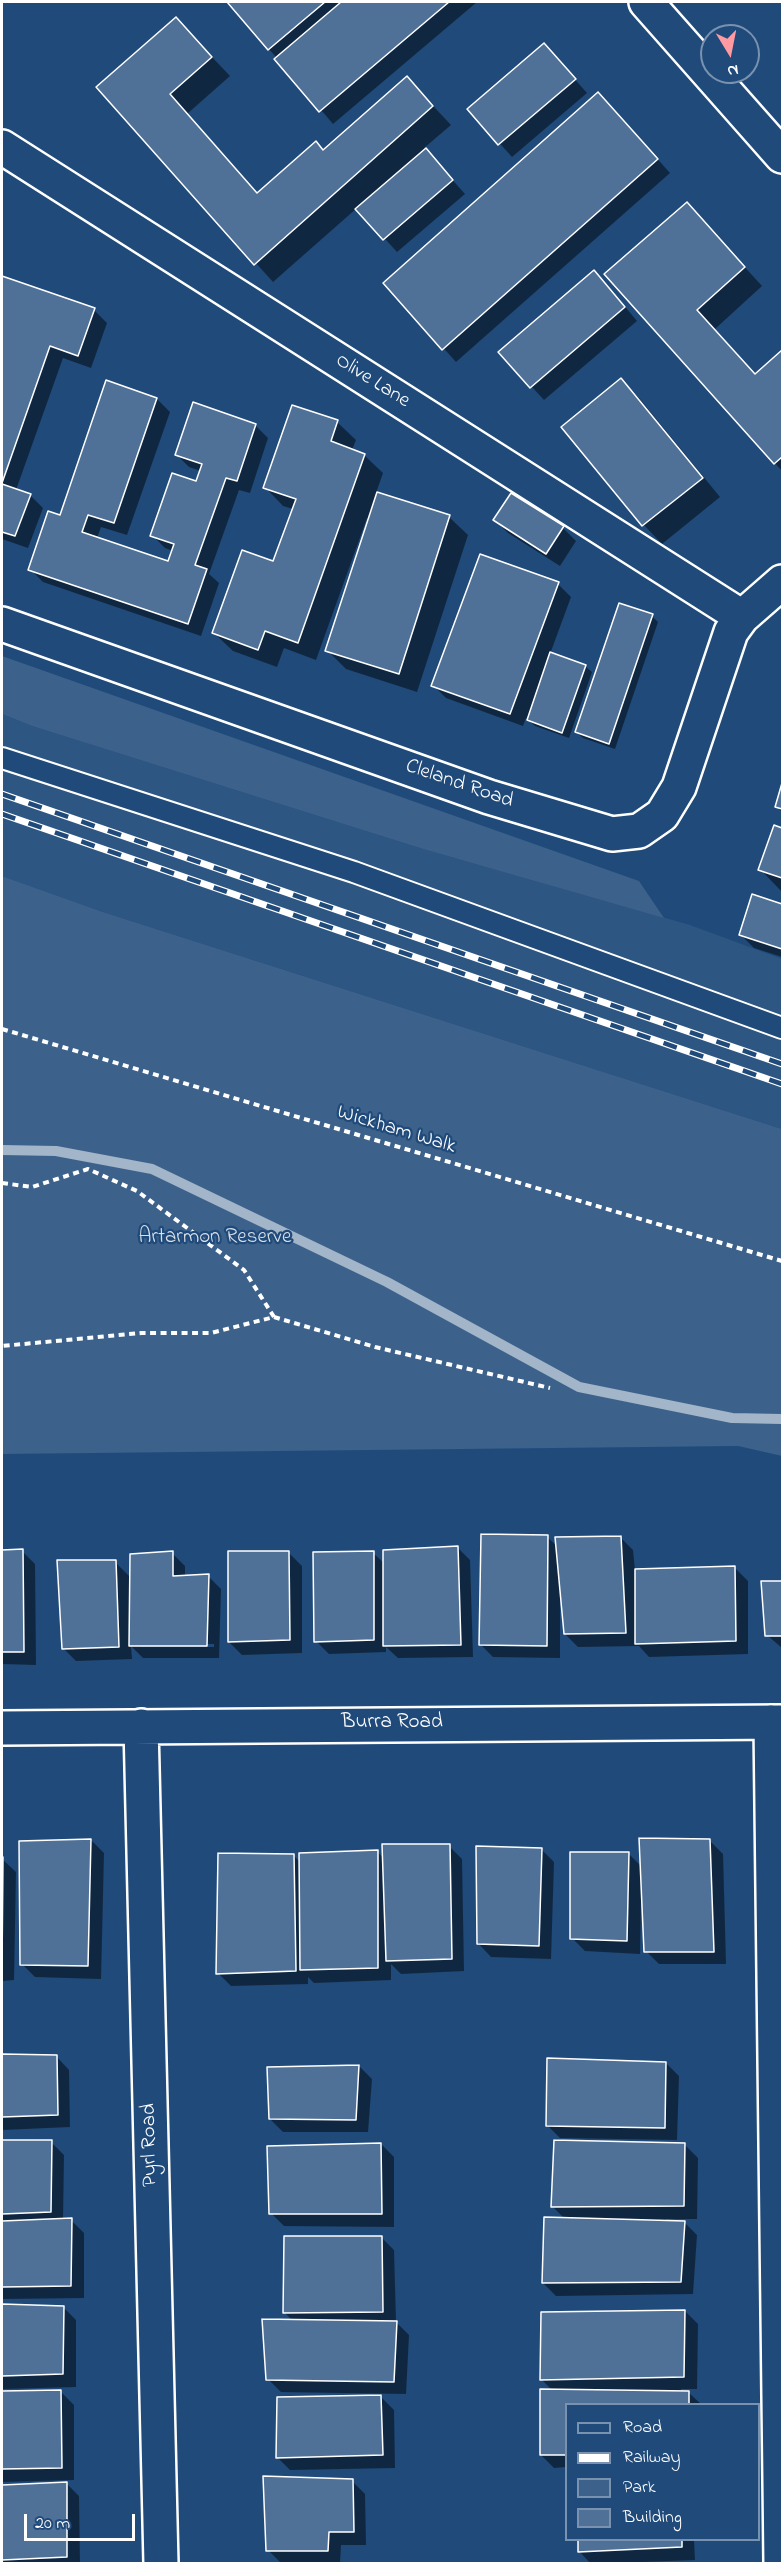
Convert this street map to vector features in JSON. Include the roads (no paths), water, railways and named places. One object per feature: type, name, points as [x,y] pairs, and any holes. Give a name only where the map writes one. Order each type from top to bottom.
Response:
[{"type":"street","points":[[646,2],[783,156]]},
{"type":"street","name":"Olive Lane","points":[[2,147],[742,617]]},
{"type":"street","name":"Cleland Road","points":[[2,624],[489,797],[612,834],[639,831],[662,815],[679,788],[731,632],[742,617],[783,582]]},
{"type":"street","points":[[777,1722],[781,2564]]},
{"type":"street","name":"Burra Road","points":[[2,1728],[777,1722]]},
{"type":"street","name":"Pyrl Road","points":[[141,1726],[161,2564]]},
{"type":"lane","points":[[2,758],[354,872],[783,1028]]},
{"type":"waterway","points":[[2,1150],[56,1151],[152,1169],[387,1282],[579,1387],[732,1418],[782,1419]]},
{"type":"railway","points":[[2,794],[782,1064]]},
{"type":"railway","points":[[2,814],[782,1084]]},
{"type":"park label","name":"Artarmon Reserve","points":[[215,1239]]}]
